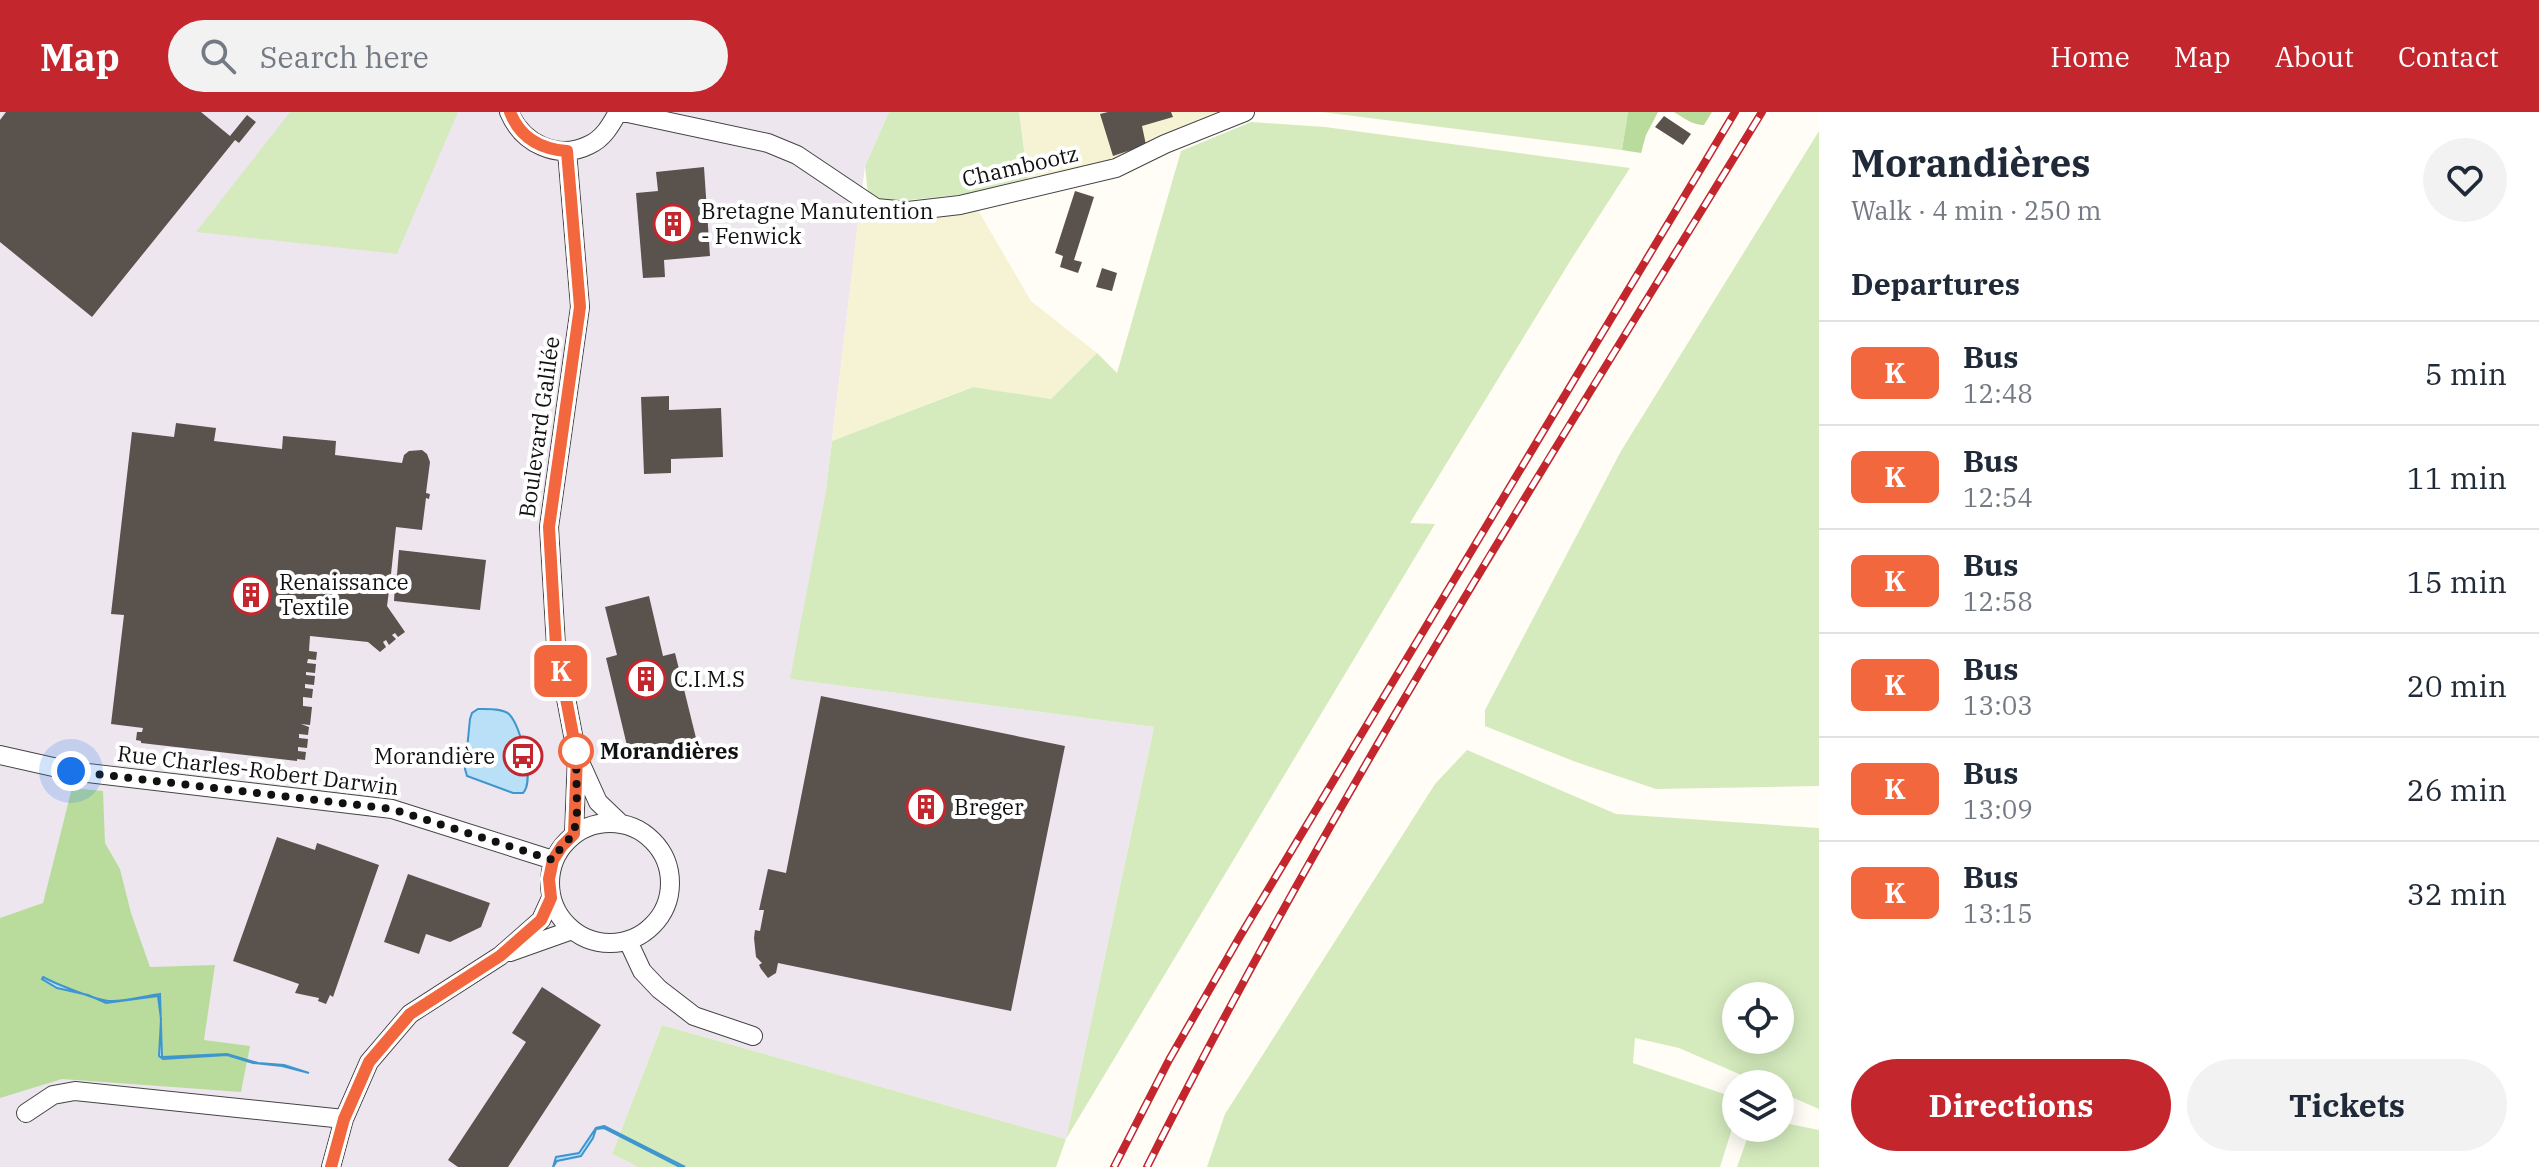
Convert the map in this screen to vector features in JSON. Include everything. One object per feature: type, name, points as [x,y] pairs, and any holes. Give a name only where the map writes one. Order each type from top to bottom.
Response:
[{"type":"street","points":[[509,112],[519,131],[533,142],[549,150],[567,151],[589,145],[607,131],[621,112]]},
{"type":"street","name":"Chambootz","points":[[621,112],[768,143],[797,155],[876,208],[908,211],[960,205],[1116,168],[1165,144],[1245,112]]},
{"type":"street","name":"Boulevard Galilée","points":[[567,151],[580,307],[549,527],[556,646],[577,756],[574,834]]},
{"type":"street","name":"Rue Charles-Robert Darwin","points":[[0,755],[71,771],[392,809],[553,860]]},
{"type":"street","name":"Boulevard Galilée","points":[[577,756],[598,802],[620,823]]},
{"type":"street","points":[[604,823],[620,823],[647,835],[660,849],[668,866],[671,885],[667,903],[658,920],[645,933],[628,941],[608,944],[589,940],[572,930],[559,916],[551,898],[549,879],[553,860],[574,834],[604,823]]},
{"type":"street","points":[[331,1167],[344,1119],[369,1062],[410,1014],[500,956],[541,920],[551,898]]},
{"type":"street","points":[[500,956],[572,930]]},
{"type":"street","points":[[628,941],[642,971],[659,989],[694,1016],[753,1036]]},
{"type":"street","points":[[26,1113],[53,1095],[75,1091],[344,1119]]},
{"type":"shaded area","points":[[0,112],[889,112],[865,166],[826,490],[791,679],[1154,727],[1066,1139],[662,1025],[612,1154],[638,1167],[0,1167]]},
{"type":"shaded area","points":[[1019,112],[1245,112],[1165,144],[1029,188]]},
{"type":"shaded area","points":[[978,210],[1031,301],[1097,353],[1051,399],[972,387],[832,441],[859,212],[892,219],[931,219]]},
{"type":"green space","points":[[290,112],[458,112],[397,254],[196,232]]},
{"type":"green space","points":[[889,112],[1019,112],[1029,188],[869,204],[865,166]]},
{"type":"green space","points":[[1322,112],[1628,112],[1622,150]]},
{"type":"green space","points":[[1628,112],[1658,112],[1641,153],[1622,150]]},
{"type":"green space","points":[[1674,112],[1712,112],[1704,125]]},
{"type":"green space","points":[[1251,122],[1325,127],[1630,168],[1410,523],[1435,524],[1066,1139],[1154,727],[790,679],[826,490],[832,441],[973,387],[1051,399],[1097,353],[1117,373],[1181,151]]},
{"type":"green space","points":[[1819,131],[1819,786],[1656,789],[1485,726],[1485,710],[1621,451]]},
{"type":"green space","points":[[1467,750],[1616,814],[1819,828],[1819,1109],[1794,1098],[1794,1070],[1730,1070],[1679,1048],[1635,1038],[1633,1063],[1722,1093],[1722,1142],[1728,1142],[1720,1167],[1207,1167],[1225,1114],[1435,784]]},
{"type":"green space","points":[[72,788],[103,791],[105,843],[120,869],[150,967],[215,965],[204,1040],[250,1046],[241,1092],[62,1079],[0,1098],[0,918],[43,903]]},
{"type":"green space","points":[[662,1025],[1066,1139],[1056,1167],[638,1167],[612,1154]]},
{"type":"green space","points":[[1794,1125],[1819,1130],[1819,1167],[1737,1167],[1746,1142],[1794,1142]]},
{"type":"water","points":[[478,709],[502,711],[514,720],[527,766],[528,777],[523,793],[513,793],[467,776],[470,719]]},
{"type":"water","points":[[43,977],[57,984],[84,994],[57,988]]},
{"type":"water","points":[[160,994],[161,1017],[158,996],[106,1003],[92,997],[115,1001]]},
{"type":"water","points":[[161,1021],[162,1057],[227,1054],[309,1073],[253,1063],[227,1055],[163,1059],[159,1056]]},
{"type":"water","points":[[604,1126],[685,1167],[604,1128],[596,1129],[581,1156],[557,1161],[553,1167],[556,1157],[579,1153],[596,1128]]},
{"type":"building","points":[[6,112],[201,112],[230,136],[247,115],[256,122],[239,143],[235,140],[92,317],[0,242],[0,120]]},
{"type":"building","points":[[1171,112],[1173,117],[1142,126],[1146,145],[1113,156],[1100,114]]},
{"type":"building","points":[[1664,116],[1691,134],[1683,145],[1655,127]]},
{"type":"building","name":"Bretagne Manutention - Fenwick","points":[[704,167],[710,256],[664,260],[665,277],[643,278],[636,193],[658,191],[656,172]]},
{"type":"building","points":[[1075,191],[1094,197],[1074,260],[1082,262],[1078,273],[1060,267],[1063,256],[1055,253]]},
{"type":"building","points":[[1102,268],[1117,273],[1112,291],[1096,287]]},
{"type":"building","points":[[669,396],[669,410],[721,408],[723,457],[671,459],[671,473],[644,474],[641,397]]},
{"type":"building","name":"Renaissance Textile","points":[[176,423],[216,428],[214,441],[282,449],[283,436],[336,441],[335,455],[402,463],[409,451],[422,450],[430,462],[426,493],[430,494],[429,499],[426,498],[422,530],[396,527],[391,574],[397,575],[399,550],[486,560],[480,610],[394,601],[395,584],[390,583],[387,606],[405,632],[398,637],[395,633],[392,635],[396,639],[389,645],[386,640],[383,642],[386,647],[380,652],[368,642],[310,636],[309,651],[317,652],[316,660],[308,659],[307,663],[316,664],[315,673],[306,672],[306,675],[315,676],[314,685],[305,684],[305,688],[313,689],[312,698],[303,697],[303,706],[312,707],[310,725],[301,724],[309,727],[308,735],[299,734],[299,738],[308,739],[307,748],[298,747],[298,751],[306,752],[305,760],[141,743],[136,740],[137,732],[142,732],[143,728],[111,724],[124,615],[111,614],[132,432],[174,437]]},
{"type":"building","name":"C.I.M.S","points":[[649,596],[663,656],[675,653],[696,738],[629,754],[606,658],[617,655],[605,607]]},
{"type":"building","name":"Breger","points":[[821,696],[1065,746],[1011,1011],[778,963],[776,973],[768,978],[761,969],[754,938],[755,930],[760,931],[764,910],[759,910],[768,869],[786,873]]},
{"type":"building","points":[[277,837],[315,850],[317,843],[379,865],[333,997],[330,995],[326,1004],[318,1001],[319,998],[295,993],[299,984],[233,961]]},
{"type":"building","points":[[408,874],[490,903],[481,927],[450,942],[426,934],[419,954],[384,942]]},
{"type":"building","points":[[542,987],[601,1025],[508,1167],[458,1167],[448,1160],[526,1042],[512,1033]]},
{"type":"railway","points":[[1114,1167],[1169,1060],[1239,938],[1735,112]]},
{"type":"railway","points":[[1147,1167],[1217,1031],[1366,765],[1522,502],[1762,112]]},
{"type":"bus line","name":"K","points":[[331,1167],[344,1119],[369,1062],[410,1014],[500,956],[541,920],[551,898],[549,879],[553,860],[574,834],[577,756],[556,646],[549,527],[580,307],[567,151],[549,150],[533,142],[519,131],[510,112]]},
{"type":"place","name":"Bretagne Manutention - Fenwick","points":[[673,224]]},
{"type":"place","name":"Renaissance Textile","points":[[251,595]]},
{"type":"place","name":"C.I.M.S","points":[[646,679]]},
{"type":"place","name":"Morandières","points":[[576,751]]},
{"type":"place","name":"Morandière","points":[[523,756]]},
{"type":"place","name":"Breger","points":[[926,807]]},
{"type":"route","points":[[71,771],[392,809],[553,860],[574,834],[577,812],[576,751]]}]
